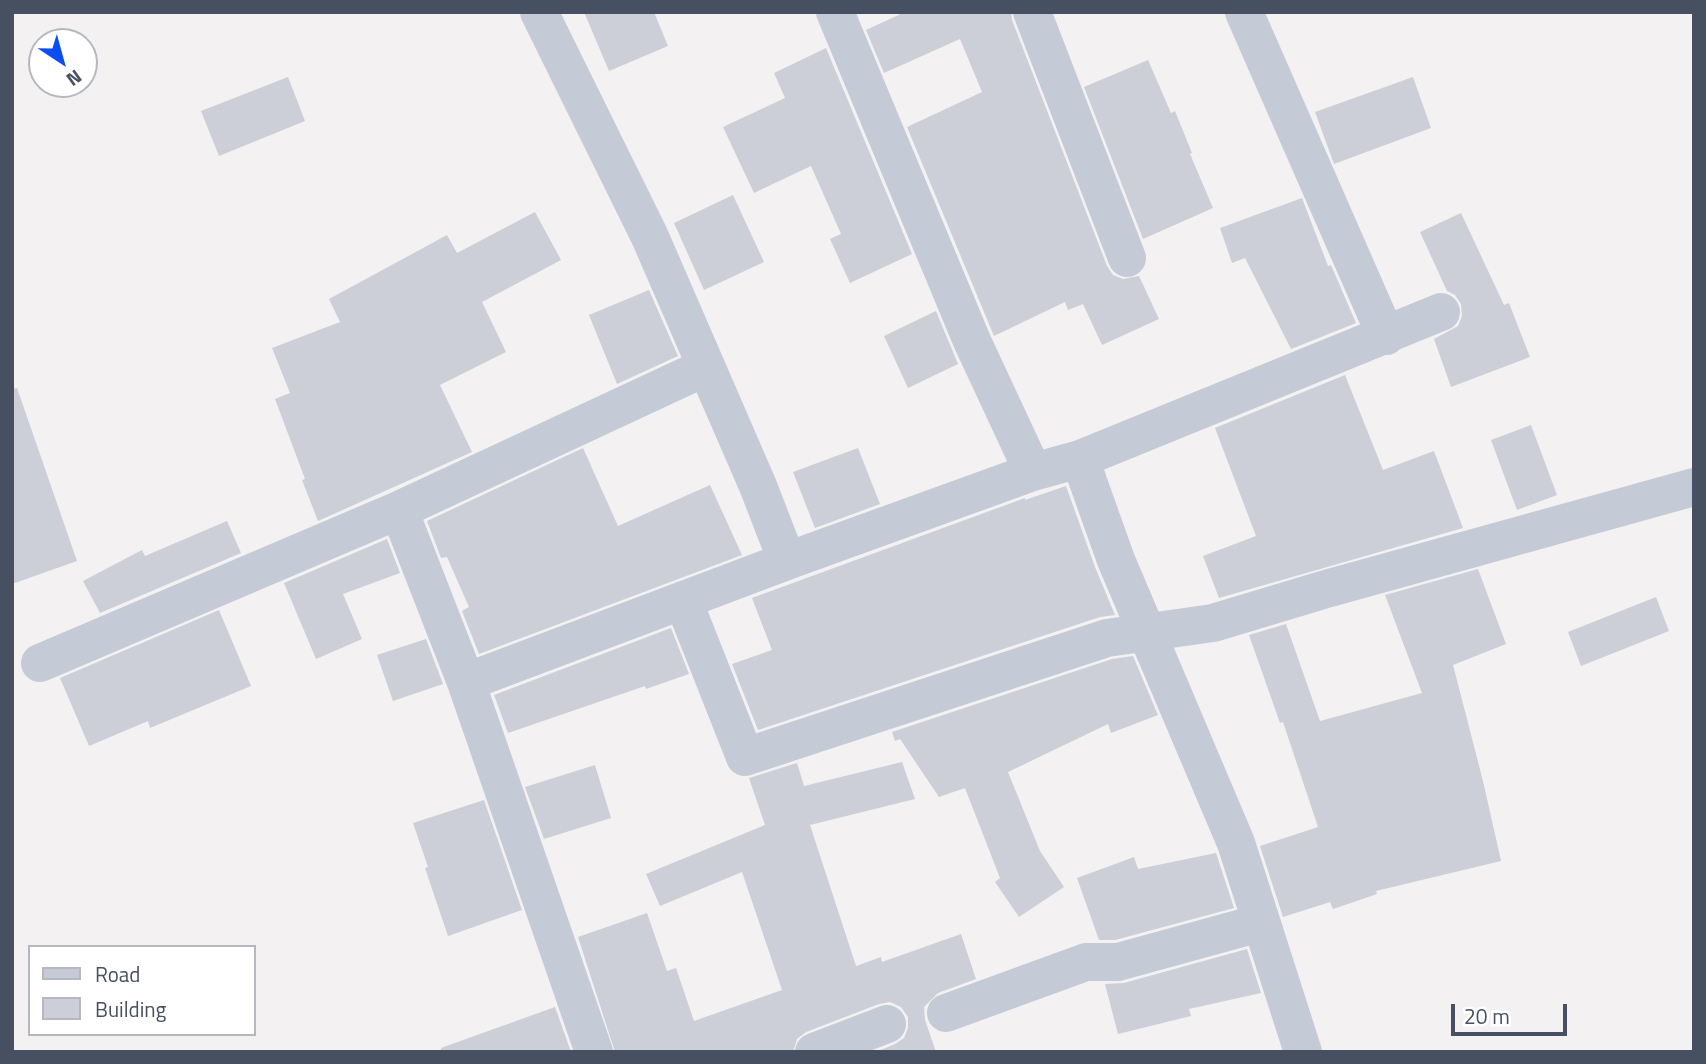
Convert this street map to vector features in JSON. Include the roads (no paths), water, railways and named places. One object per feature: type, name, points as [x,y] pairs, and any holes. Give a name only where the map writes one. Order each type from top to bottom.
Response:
[{"type":"street","points":[[539,12],[649,237],[758,486],[787,561]]},
{"type":"street","points":[[835,12],[972,341],[1033,472]]},
{"type":"street","points":[[1032,12],[1127,258]]},
{"type":"street","points":[[1244,12],[1386,336]]},
{"type":"street","points":[[466,682],[787,561],[1033,472],[1080,459],[1441,312]]},
{"type":"street","points":[[40,663],[399,510],[706,367]]},
{"type":"street","points":[[1080,459],[1116,560],[1236,842],[1303,1052]]},
{"type":"street","points":[[683,600],[745,757],[1107,638],[1213,623],[1339,585],[1694,487]]},
{"type":"street","points":[[399,510],[466,682],[594,1052]]},
{"type":"street","points":[[946,1013],[1086,962],[1118,962],[1260,923]]},
{"type":"street","points":[[814,1052],[887,1024]]}]
